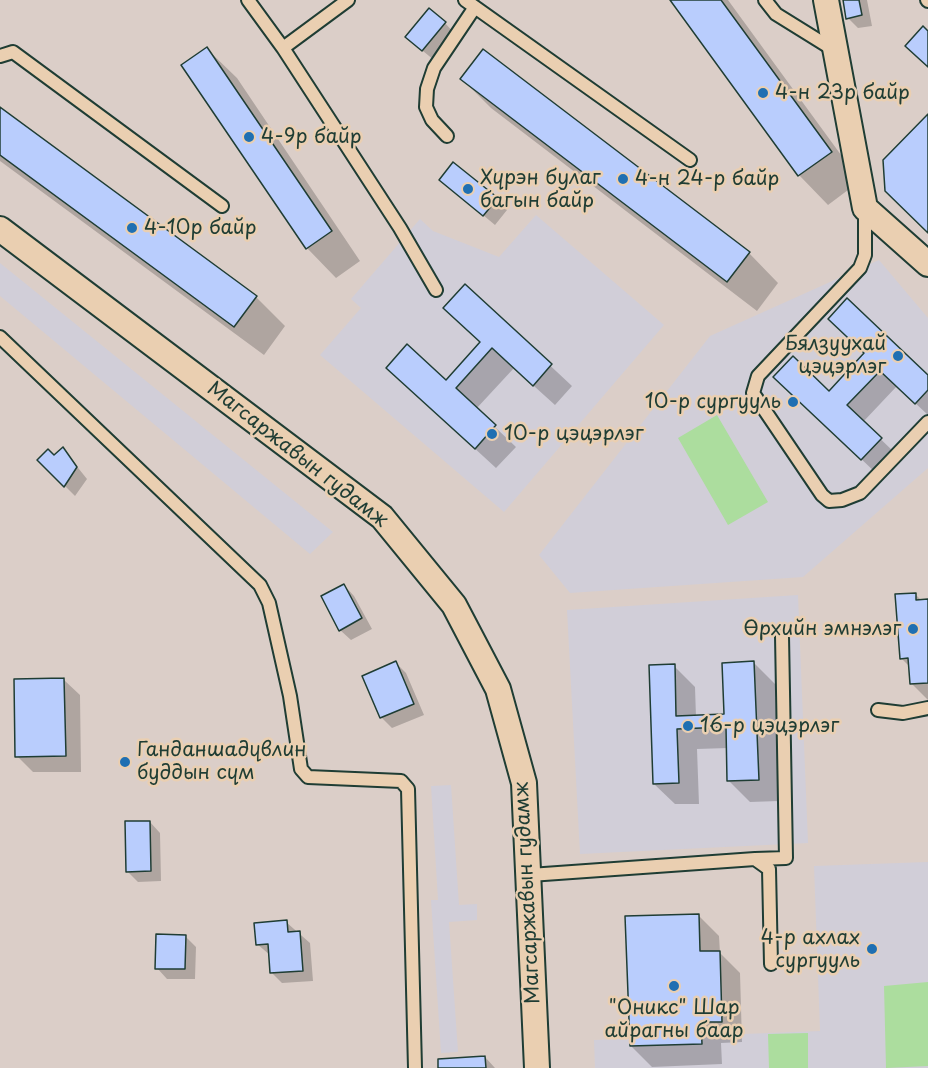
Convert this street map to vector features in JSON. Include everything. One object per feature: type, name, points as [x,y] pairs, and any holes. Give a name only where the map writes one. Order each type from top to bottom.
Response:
[{"type":"street","points":[[826,0],[865,208],[928,264]]},
{"type":"street","name":"Магсаржавын гудамж","points":[[0,229],[382,517],[454,605],[498,689],[524,783],[530,875],[537,1068]]},
{"type":"lane","points":[[249,0],[283,48],[400,228],[436,290]]},
{"type":"lane","points":[[283,48],[348,0]]},
{"type":"lane","points":[[765,0],[776,14],[835,51]]},
{"type":"lane","points":[[447,136],[426,107],[427,89],[435,68],[470,3],[690,160]]},
{"type":"lane","points":[[0,56],[13,52],[222,206]]},
{"type":"lane","points":[[865,208],[865,255],[860,268],[758,376],[753,393],[822,495],[829,501],[842,500],[860,493],[928,422]]},
{"type":"lane","points":[[0,337],[260,585],[269,603],[290,696],[301,769],[308,777],[401,781],[408,789],[416,1068]]},
{"type":"lane","points":[[530,875],[786,858],[782,636]]},
{"type":"lane","points":[[878,710],[903,713],[928,708]]},
{"type":"lane","points":[[755,859],[769,868],[771,964]]},
{"type":"shaded area","name":"10-р цэцэрлэг","points":[[536,215],[664,325],[504,512],[320,355],[361,308],[351,299],[420,219],[433,231],[499,257]]},
{"type":"shaded area","name":"10-р сургууль","points":[[879,260],[928,318],[928,468],[803,577],[570,593],[539,555],[710,336]]},
{"type":"shaded area","points":[[0,263],[333,532],[310,554],[0,296]]},
{"type":"shaded area","name":"16-р цэцэрлэг","points":[[798,595],[808,843],[580,854],[567,610]]},
{"type":"shaded area","points":[[451,785],[459,905],[477,904],[477,920],[449,922],[458,1052],[441,1053],[431,900],[438,900],[431,786]]},
{"type":"shaded area","name":"4-р ахлах сургууль","points":[[928,862],[928,1068],[595,1068],[594,1040],[820,1031],[814,866]]},
{"type":"green space","points":[[717,415],[768,502],[728,525],[678,438]]},
{"type":"green space","points":[[928,982],[928,1066],[886,1068],[884,986]]},
{"type":"green space","points":[[808,1033],[808,1068],[769,1068],[768,1034]]},
{"type":"building","name":"4-н 23р байр","points":[[670,0],[721,0],[832,152],[798,176]]},
{"type":"building","points":[[843,0],[859,0],[862,15],[846,19]]},
{"type":"building","points":[[429,8],[446,22],[422,51],[405,37]]},
{"type":"building","points":[[923,26],[928,31],[928,67],[905,46]]},
{"type":"building","name":"4-9р байр","points":[[207,47],[332,231],[306,249],[181,65]]},
{"type":"building","name":"4-н 24-р байр","points":[[483,49],[750,252],[727,282],[460,79]]},
{"type":"building","name":"4-10р байр","points":[[0,107],[257,296],[234,327],[0,155]]},
{"type":"building","points":[[928,114],[928,233],[885,191],[883,160]]},
{"type":"building","name":"Хүрэн булаг багын байр","points":[[453,162],[498,198],[483,216],[439,180]]},
{"type":"building","name":"10-р цэцэрлэг","points":[[465,284],[552,364],[533,386],[492,348],[456,388],[496,425],[475,449],[386,368],[407,344],[446,380],[480,342],[443,308]]},
{"type":"building","points":[[847,298],[928,375],[928,390],[915,404],[880,371],[847,405],[882,438],[861,460],[773,377],[793,356],[829,391],[864,353],[828,319]]},
{"type":"building","points":[[63,447],[77,467],[64,487],[37,460],[48,449],[54,455]]},
{"type":"building","points":[[344,584],[362,618],[339,631],[321,596]]},
{"type":"building","name":"Өрхийн эмнэлэг","points":[[916,593],[916,600],[928,599],[928,683],[910,684],[908,658],[900,659],[895,594]]},
{"type":"building","points":[[396,661],[414,704],[380,718],[362,676]]},
{"type":"building","points":[[754,661],[759,780],[727,781],[726,727],[677,729],[679,783],[653,784],[649,665],[675,664],[676,716],[724,714],[722,663]]},
{"type":"building","points":[[64,678],[66,756],[15,757],[14,679]]},
{"type":"building","points":[[125,821],[150,821],[151,871],[126,872]]},
{"type":"building","name":"\"Оникс\" Шар айрагны баар","points":[[699,914],[700,951],[720,951],[722,1022],[701,1022],[702,1044],[630,1046],[625,916]]},
{"type":"building","points":[[287,920],[288,932],[300,931],[303,971],[270,973],[268,944],[256,945],[254,923]]},
{"type":"building","points":[[156,934],[186,935],[185,969],[155,969]]},
{"type":"building","points":[[485,1056],[486,1068],[438,1068],[438,1059]]},
{"type":"place","name":"4-н 23р байр","points":[[763,93]]},
{"type":"place","name":"4-9р байр","points":[[249,137]]},
{"type":"place","name":"4-н 24-р байр","points":[[623,179]]},
{"type":"place","name":"Хүрэн булаг багын байр","points":[[468,189]]},
{"type":"place","name":"4-10р байр","points":[[132,228]]},
{"type":"place","name":"Бялзуухай цэцэрлэг","points":[[898,356]]},
{"type":"place","name":"10-р сургууль","points":[[793,402]]},
{"type":"place","name":"10-р цэцэрлэг","points":[[492,434]]},
{"type":"place","name":"Өрхийн эмнэлэг","points":[[913,629]]},
{"type":"place","name":"16-р цэцэрлэг","points":[[688,726]]},
{"type":"place","name":"Ганданшадүвлин буддын сүм","points":[[125,762]]},
{"type":"place","name":"4-р ахлах сургууль","points":[[872,949]]},
{"type":"place","name":"\"Оникс\" Шар айрагны баар","points":[[674,986]]}]
